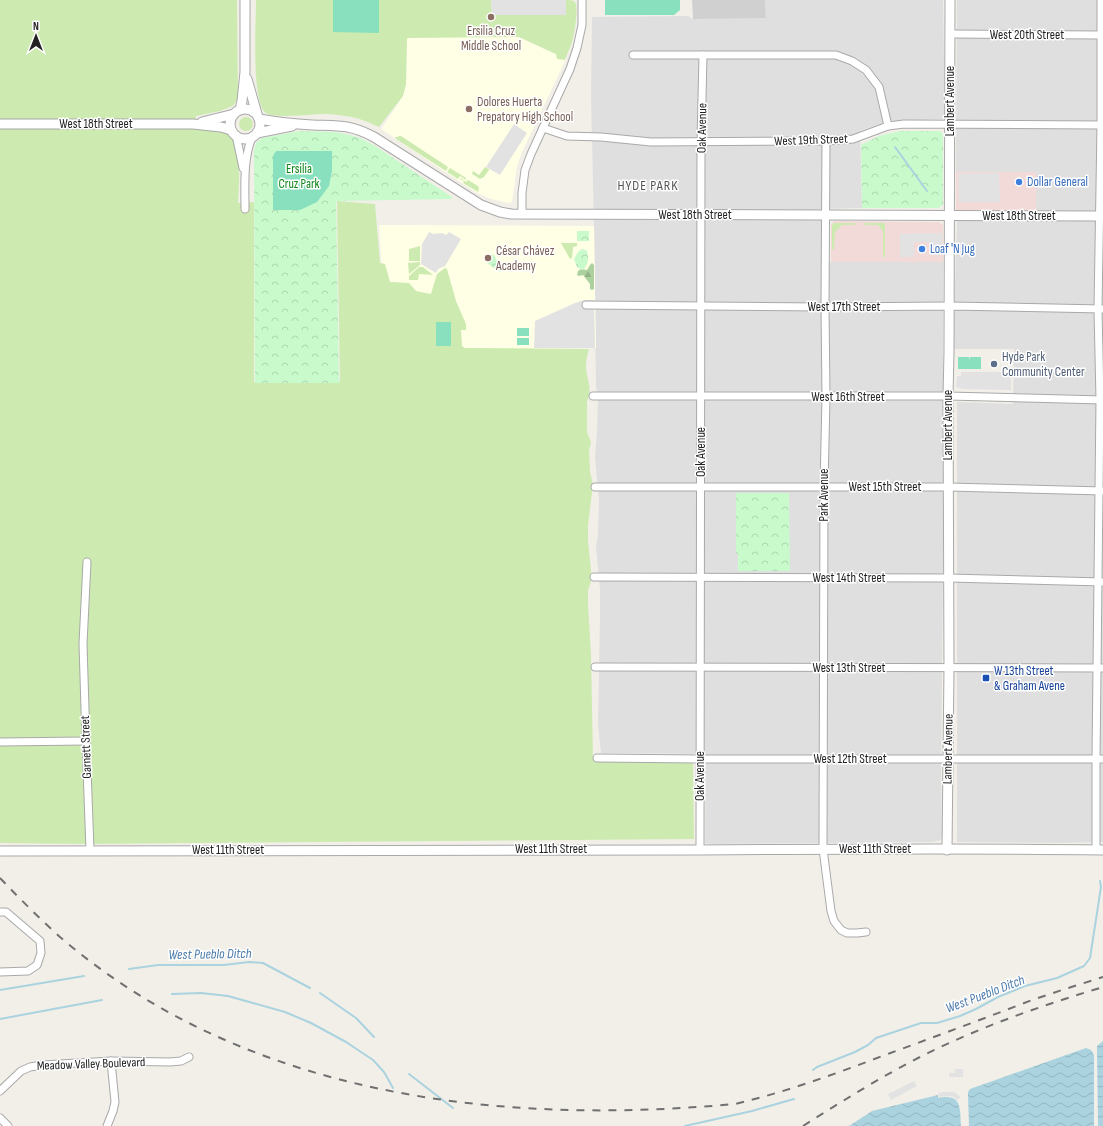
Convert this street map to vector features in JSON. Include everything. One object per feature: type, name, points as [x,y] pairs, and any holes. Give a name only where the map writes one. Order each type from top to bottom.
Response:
[{"type":"street","points":[[245,0],[245,72],[242,101],[230,122],[245,180]]},
{"type":"street","points":[[522,214],[522,193],[525,170],[570,69],[577,48],[582,25],[582,0]]},
{"type":"street","name":"Lambert Avenue","points":[[947,850],[949,668],[948,396],[950,306],[950,0]]},
{"type":"street","points":[[1100,850],[1101,0]]},
{"type":"street","name":"West 20th Street","points":[[950,34],[1102,35]]},
{"type":"street","points":[[633,55],[836,56],[852,61],[866,70],[878,87],[888,126]]},
{"type":"street","name":"Oak Avenue","points":[[700,850],[702,55]]},
{"type":"street","points":[[245,72],[260,124],[248,147],[245,180],[245,209]]},
{"type":"street","points":[[237,112],[249,109],[258,116]]},
{"type":"street","name":"West 18th Street","points":[[192,124],[206,122],[237,112]]},
{"type":"street","name":"West 18th Street","points":[[258,116],[311,125]]},
{"type":"street","name":"West 18th Street","points":[[0,124],[192,124],[221,127],[234,133]]},
{"type":"street","name":"West 19th Street","points":[[543,128],[566,136],[601,137],[651,142],[701,142],[826,141],[853,139],[888,126],[904,124],[1102,125]]},
{"type":"street","name":"West 18th Street","points":[[255,135],[284,127],[311,125],[341,125],[360,130],[374,137],[481,205],[500,212],[522,214],[1101,216]]},
{"type":"street","points":[[234,133],[244,139],[255,135]]},
{"type":"street","name":"Park Avenue","points":[[826,141],[823,849],[831,911],[834,922],[841,930],[847,933],[866,932]]},
{"type":"street","name":"West 17th Street","points":[[586,306],[950,306],[1100,309]]},
{"type":"street","name":"West 16th Street","points":[[592,396],[948,396],[1101,400]]},
{"type":"street","name":"West 15th Street","points":[[594,487],[948,487],[1101,492]]},
{"type":"street","name":"Garnett Street","points":[[87,562],[83,644],[90,850]]},
{"type":"street","name":"West 14th Street","points":[[594,577],[824,579],[949,578],[1100,582]]},
{"type":"street","name":"West 13th Street","points":[[595,667],[1100,668]]},
{"type":"street","points":[[0,742],[86,741]]},
{"type":"street","name":"West 12th Street","points":[[597,758],[1099,759]]},
{"type":"street","name":"West 11th Street","points":[[2,851],[823,849],[1100,850]]},
{"type":"street","points":[[0,912],[6,912],[40,941],[41,953],[37,965],[28,971],[0,972]]},
{"type":"street","name":"Meadow Valley Boulevard","points":[[0,1091],[21,1072],[30,1067],[42,1064],[111,1061],[170,1062],[181,1061],[189,1057]]},
{"type":"street","points":[[107,1126],[115,1102],[111,1061]]},
{"type":"street","points":[[0,1118],[8,1126]]},
{"type":"shaded area","points":[[491,0],[566,0],[566,15],[493,15]]},
{"type":"shaded area","points":[[692,0],[765,0],[766,18],[693,19]]},
{"type":"shaded area","points":[[765,0],[943,0],[945,119],[895,121],[880,124],[860,131],[862,208],[821,209],[821,262],[943,262],[942,834],[941,840],[933,842],[705,843],[706,754],[601,753],[598,724],[600,589],[596,547],[598,535],[599,500],[595,457],[598,399],[596,387],[591,97],[592,17],[688,16],[693,19],[766,17]]},
{"type":"shaded area","points":[[957,0],[1103,0],[1103,842],[957,842],[957,402],[1013,404],[1014,349],[953,349],[957,221],[1036,221],[1036,172],[956,172]]},
{"type":"shaded area","name":"Dolores Huerta Prepatory High School","points":[[407,37],[519,37],[566,59],[522,152],[517,166],[512,202],[509,203],[491,199],[477,193],[381,129],[403,96],[406,84]]},
{"type":"shaded area","points":[[514,124],[527,133],[500,175],[486,167]]},
{"type":"shaded area","points":[[956,172],[1036,172],[1036,210],[956,210]]},
{"type":"shaded area","points":[[999,173],[1000,202],[959,202],[958,174]]},
{"type":"shaded area","points":[[834,221],[939,222],[943,225],[943,262],[831,262],[831,224]]},
{"type":"shaded area","name":"César Chávez Academy","points":[[379,225],[594,226],[596,348],[458,350],[383,290]]},
{"type":"shaded area","points":[[429,232],[433,234],[442,233],[446,235],[449,232],[461,239],[445,266],[438,269],[436,273],[421,264],[422,244]]},
{"type":"shaded area","points":[[942,233],[942,255],[930,255],[930,242],[914,242],[914,257],[900,257],[900,234]]},
{"type":"shaded area","points":[[584,300],[594,300],[595,348],[534,348],[535,321]]},
{"type":"shaded area","points":[[961,372],[1011,372],[1011,390],[962,389],[956,387],[957,376],[961,376]]},
{"type":"shaded area","points":[[955,1069],[963,1069],[963,1077],[949,1077],[949,1073],[955,1073]]},
{"type":"shaded area","points":[[914,1081],[917,1086],[891,1100],[888,1094]]},
{"type":"shaded area","points":[[954,1092],[961,1097],[957,1100],[950,1096],[939,1097],[938,1093]]},
{"type":"green space","points":[[0,0],[237,0],[238,98],[233,106],[220,111],[196,116],[196,129],[211,128],[228,131],[233,138],[238,155],[238,203],[254,202],[254,382],[340,381],[337,201],[375,204],[380,263],[385,264],[390,282],[409,283],[416,291],[431,294],[437,274],[445,268],[447,269],[456,301],[466,324],[466,330],[461,330],[462,346],[465,348],[589,349],[586,366],[590,389],[587,401],[587,432],[591,442],[589,451],[590,472],[593,484],[588,526],[592,579],[588,590],[588,604],[591,655],[593,758],[597,762],[693,763],[694,839],[87,844],[0,843]]},
{"type":"green space","points":[[256,0],[491,0],[492,13],[494,15],[566,15],[566,0],[572,0],[576,5],[576,15],[573,39],[565,60],[557,59],[556,54],[519,37],[407,38],[406,84],[403,96],[379,127],[358,119],[335,115],[277,116],[266,113],[261,106],[256,78]]},
{"type":"green space","points":[[333,0],[379,0],[379,33],[333,32]]},
{"type":"green space","points":[[605,0],[680,0],[680,10],[674,15],[605,15]]},
{"type":"green space","points":[[243,117],[249,117],[253,121],[253,127],[249,131],[243,131],[239,127],[239,121]]},
{"type":"green space","name":"Ersilia Cruz Park","points":[[300,131],[335,132],[360,138],[375,146],[452,197],[452,199],[336,201],[339,383],[255,383],[254,151],[256,143],[262,138]]},
{"type":"green space","points":[[900,131],[940,131],[943,134],[943,205],[938,208],[862,208],[861,145],[879,136]]},
{"type":"green space","points":[[399,136],[448,167],[446,171],[396,139],[395,137]]},
{"type":"green space","points":[[276,151],[332,151],[332,171],[329,186],[317,202],[300,210],[273,210],[273,156]]},
{"type":"green space","points":[[485,167],[489,170],[484,177],[480,179],[472,174],[473,171],[479,175]]},
{"type":"green space","points":[[450,168],[466,178],[466,180],[460,176],[458,179],[447,172]]},
{"type":"green space","points":[[461,178],[466,182],[468,180],[478,186],[478,192],[463,183],[464,181],[460,179]]},
{"type":"green space","points":[[834,223],[855,223],[855,225],[842,225],[835,232],[834,249],[832,250],[832,225]]},
{"type":"green space","points":[[863,223],[885,223],[885,257],[883,257],[883,231],[878,225],[865,225]]},
{"type":"green space","points":[[577,231],[589,231],[589,241],[577,241]]},
{"type":"green space","points":[[561,243],[577,243],[577,246],[573,247],[572,258],[570,259]]},
{"type":"green space","points":[[420,246],[420,261],[409,261],[409,249]]},
{"type":"green space","points":[[582,249],[587,251],[588,262],[582,270],[577,267],[574,259],[578,252]]},
{"type":"green space","points":[[491,255],[494,255],[502,270],[500,272],[487,263]]},
{"type":"green space","points":[[420,262],[420,265],[409,274],[408,263]]},
{"type":"green space","points":[[592,263],[594,265],[594,289],[592,290],[590,289],[590,284],[583,275],[577,275],[578,271],[581,269],[587,270]]},
{"type":"green space","points":[[419,267],[423,267],[433,275],[419,274],[418,280],[409,280],[409,276]]},
{"type":"green space","points":[[436,322],[451,322],[451,346],[436,346]]},
{"type":"green space","points":[[517,328],[529,328],[529,336],[517,336]]},
{"type":"green space","points":[[517,338],[529,338],[529,345],[517,345]]},
{"type":"green space","points":[[958,357],[969,357],[969,360],[970,357],[981,357],[981,369],[958,369]]},
{"type":"green space","points":[[736,493],[789,493],[790,571],[738,571],[738,554],[736,553]]},
{"type":"water","points":[[1103,1041],[1103,1126],[1098,1126],[1097,1046]]},
{"type":"water","points":[[1086,1048],[1091,1050],[1094,1055],[1094,1126],[969,1126],[968,1092],[970,1089]]},
{"type":"water","points":[[938,1095],[938,1098],[946,1097],[956,1100],[960,1108],[961,1126],[849,1126],[872,1111]]},
{"type":"waterway","points":[[895,147],[927,191]]},
{"type":"waterway","name":"West Pueblo Ditch","points":[[813,1070],[855,1052],[868,1045],[876,1038],[921,1023],[937,1023],[960,1016],[998,997],[1025,986],[1057,978],[1084,966],[1090,958],[1101,887],[1100,881]]},
{"type":"waterway","name":"West Pueblo Ditch","points":[[129,969],[158,965],[224,965],[249,962],[263,963],[310,988]]},
{"type":"waterway","name":"West Pueblo Ditch","points":[[0,990],[84,976]]},
{"type":"waterway","points":[[172,994],[201,993],[228,996],[285,1012],[311,1023],[346,1042],[373,1060],[384,1072],[393,1088]]},
{"type":"waterway","name":"West Pueblo Ditch","points":[[320,993],[356,1018],[374,1037]]},
{"type":"waterway","points":[[0,1019],[102,1000]]},
{"type":"waterway","name":"West Pueblo Ditch","points":[[409,1074],[453,1108]]},
{"type":"waterway","name":"West Pueblo Ditch","points":[[685,1126],[752,1111],[794,1099]]},
{"type":"railway","points":[[0,878],[60,937],[132,991],[210,1033],[292,1066],[378,1088],[466,1103],[555,1110],[645,1110],[735,1104],[773,1094],[848,1069],[1032,1000],[1103,977]]},
{"type":"railway","points":[[803,1126],[874,1082],[940,1047],[1009,1018],[1103,987]]},
{"type":"place","name":"Ersilia Cruz Middle School","points":[[491,17]]},
{"type":"place","name":"Dolores Huerta Prepatory High School","points":[[469,109]]},
{"type":"place","name":"Dollar General","points":[[1019,182]]},
{"type":"place","name":"Loaf 'N Jug","points":[[922,249]]},
{"type":"place","name":"César Chávez Academy","points":[[488,258]]},
{"type":"place","name":"Hyde Park Community Center","points":[[994,364]]},
{"type":"place","name":"W 13th Street & Graham Avene","points":[[986,678]]},
{"type":"district","name":"HYDE PARK","points":[[648,185]]}]
